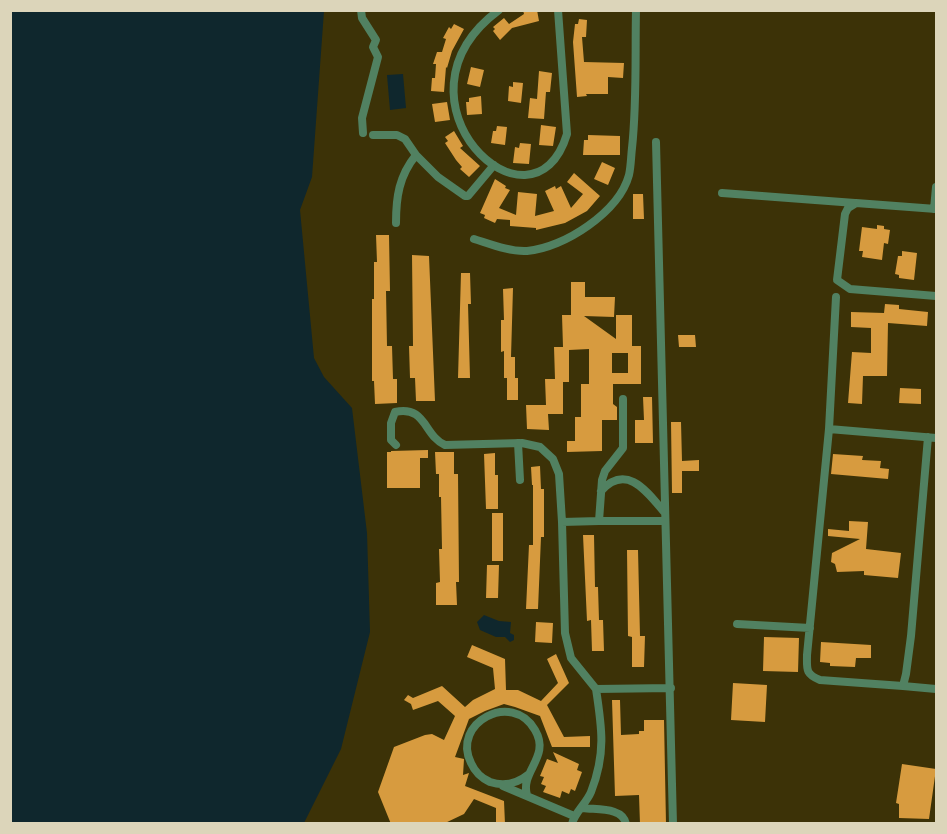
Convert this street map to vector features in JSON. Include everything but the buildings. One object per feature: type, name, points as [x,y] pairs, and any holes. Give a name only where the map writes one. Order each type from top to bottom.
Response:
[{"type":"street","points":[[361,10],[362,18],[376,40],[373,47],[378,57],[362,117],[363,133]]},
{"type":"street","points":[[499,10],[482,25],[466,45],[455,70],[452,88],[454,109],[467,138],[476,150],[508,174],[518,176],[549,167],[563,148],[568,126],[558,10]]},
{"type":"street","points":[[474,239],[501,248],[527,251],[550,245],[573,237],[591,224],[615,199],[629,177],[635,126],[636,10]]},
{"type":"street","points":[[373,135],[397,135],[405,139],[416,155],[438,177],[465,196],[475,189],[494,165]]},
{"type":"street","points":[[656,142],[673,824]]},
{"type":"street","points":[[396,223],[396,202],[401,178],[416,155]]},
{"type":"street","points":[[722,193],[935,209],[936,187]]},
{"type":"street","points":[[856,203],[848,208],[845,214],[837,280],[850,289],[936,296]]},
{"type":"street","points":[[836,297],[829,429],[807,669],[811,676],[829,681],[936,689]]},
{"type":"street","points":[[599,521],[602,480],[605,471],[623,448],[623,399]]},
{"type":"street","points":[[396,445],[391,440],[392,416],[394,412],[405,409],[421,419],[439,442],[445,445],[518,443],[540,447],[553,459],[559,474],[565,633],[572,658],[596,689],[603,733],[598,774],[582,808],[573,820],[527,795],[484,779],[474,771],[467,757],[467,744],[470,732],[477,722],[487,715],[506,711],[518,714],[535,730],[540,751],[525,787],[527,795]]},
{"type":"street","points":[[829,429],[932,437],[911,636],[903,686]]},
{"type":"street","points":[[518,443],[520,480]]},
{"type":"street","points":[[601,491],[617,480],[631,481],[648,494],[665,517]]},
{"type":"street","points":[[562,522],[665,517]]},
{"type":"street","points":[[737,624],[810,628]]},
{"type":"street","points":[[596,689],[671,688]]},
{"type":"street","points":[[498,784],[511,784],[529,774]]},
{"type":"street","points":[[582,808],[619,812],[624,816],[626,824]]},
{"type":"water","points":[[10,11],[324,11],[312,177],[300,210],[314,358],[324,377],[352,408],[367,533],[370,632],[341,749],[304,823],[11,823]]},
{"type":"water","points":[[403,74],[406,108],[390,110],[387,75]]},
{"type":"water","points":[[484,615],[499,621],[511,622],[510,633],[514,635],[514,640],[510,642],[505,637],[496,637],[480,630],[477,622]]}]
